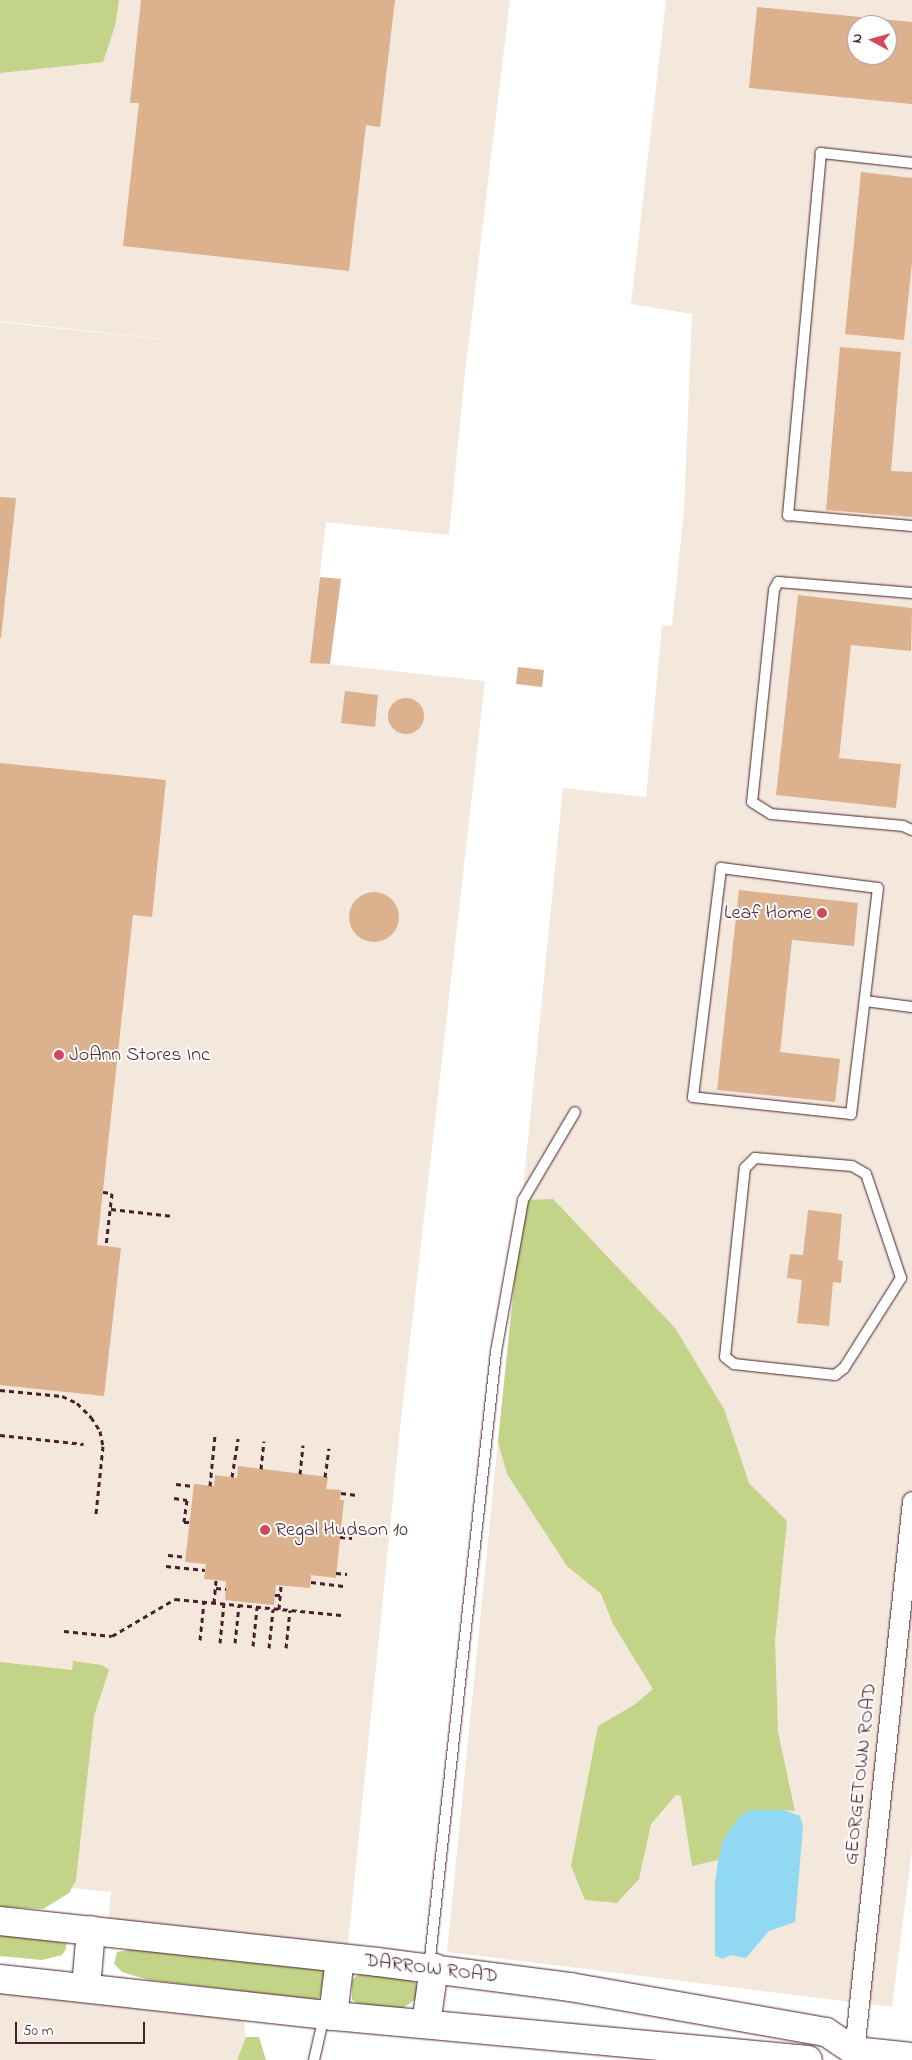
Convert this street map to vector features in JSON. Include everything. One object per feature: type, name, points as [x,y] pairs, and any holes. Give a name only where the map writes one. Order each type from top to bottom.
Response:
[{"type":"main road","name":"DARROW ROAD","points":[[0,1921],[431,1968],[570,1986],[826,2032],[853,2056],[912,2057]]},
{"type":"main road","points":[[86,1988],[91,1930]]},
{"type":"main road","points":[[329,2015],[340,1958]]},
{"type":"main road","points":[[426,2024],[431,1968]]},
{"type":"main road","points":[[0,1979],[329,2015],[808,2060]]},
{"type":"street","name":"GEORGETOWN ROAD","points":[[853,2056],[912,1501]]},
{"type":"lane","points":[[912,164],[821,153],[788,515],[912,526]]},
{"type":"lane","points":[[912,593],[778,582],[774,590],[752,802],[771,814],[903,826],[912,830]]},
{"type":"lane","points":[[721,868],[878,888],[865,1001],[851,1114],[693,1097],[721,868]]},
{"type":"lane","points":[[865,1001],[912,1007]]},
{"type":"lane","points":[[431,1968],[496,1352],[523,1200],[574,1112]]},
{"type":"lane","points":[[755,1158],[852,1166],[866,1174],[901,1278],[844,1368],[835,1374],[734,1364],[725,1356],[745,1168],[755,1158]]},
{"type":"lane","points":[[901,1278],[912,1279]]},
{"type":"lane","points":[[314,2060],[329,2015]]},
{"type":"path","points":[[103,1192],[112,1193],[106,1246]]},
{"type":"path","points":[[111,1209],[173,1216]]},
{"type":"path","points":[[0,1390],[62,1396],[77,1403],[91,1417],[100,1431],[103,1446],[96,1514]]},
{"type":"path","points":[[0,1435],[84,1444]]},
{"type":"path","points":[[210,1486],[215,1435]]},
{"type":"path","points":[[232,1477],[238,1438]]},
{"type":"path","points":[[261,1469],[264,1441]]},
{"type":"path","points":[[300,1474],[303,1445]]},
{"type":"path","points":[[325,1477],[329,1448]]},
{"type":"path","points":[[176,1484],[194,1486]]},
{"type":"path","points":[[341,1493],[357,1495]]},
{"type":"path","points":[[174,1498],[186,1500],[184,1522],[189,1522]]},
{"type":"path","points":[[340,1537],[352,1538]]},
{"type":"path","points":[[168,1555],[186,1557]]},
{"type":"path","points":[[166,1566],[205,1570]]},
{"type":"path","points":[[336,1573],[347,1574]]},
{"type":"path","points":[[214,1603],[216,1580]]},
{"type":"path","points":[[310,1582],[346,1586]]},
{"type":"path","points":[[279,1609],[281,1586]]},
{"type":"path","points":[[216,1588],[226,1589]]},
{"type":"path","points":[[275,1594],[280,1595]]},
{"type":"path","points":[[64,1631],[112,1636],[175,1598],[341,1616]]},
{"type":"path","points":[[200,1640],[204,1602]]},
{"type":"path","points":[[220,1643],[224,1603]]},
{"type":"path","points":[[235,1643],[239,1605]]},
{"type":"path","points":[[253,1646],[257,1607]]},
{"type":"path","points":[[269,1648],[273,1608]]},
{"type":"path","points":[[286,1648],[290,1610]]},
{"type":"shaded area","points":[[0,0],[510,0],[465,373],[449,535],[326,522],[310,662],[485,681],[400,1429],[348,1944],[108,1923],[111,1892],[0,1881],[0,322],[243,348],[0,321]]},
{"type":"shaded area","points":[[666,0],[912,0],[912,1850],[892,2007],[447,1952],[563,788],[646,797],[662,625],[672,626],[684,510],[692,314],[631,304]]},
{"type":"shaded area","points":[[0,1991],[172,2013],[243,2016],[246,2037],[237,2060],[0,2060]]},
{"type":"green space","points":[[0,0],[119,0],[115,26],[103,62],[0,73]]},
{"type":"green space","points":[[553,1199],[675,1328],[724,1409],[749,1483],[787,1521],[775,1641],[778,1732],[795,1811],[784,1810],[723,1841],[718,1860],[692,1866],[681,1796],[676,1795],[651,1824],[639,1879],[617,1903],[585,1900],[571,1866],[598,1726],[634,1705],[653,1689],[613,1624],[601,1594],[567,1566],[507,1474],[498,1442],[523,1200]]},
{"type":"green space","points":[[73,1661],[102,1665],[109,1670],[94,1716],[76,1880],[69,1893],[43,1909],[0,1907],[0,1662],[72,1670]]},
{"type":"green space","points":[[0,1934],[66,1943],[66,1949],[62,1955],[42,1960],[0,1956]]},
{"type":"green space","points":[[148,1947],[322,1966],[328,1972],[328,1988],[317,2000],[149,1980],[122,1972],[114,1964],[117,1952]]},
{"type":"green space","points":[[361,1972],[407,1978],[416,1983],[420,1996],[403,2008],[359,2004],[352,2000],[352,1980]]},
{"type":"green space","points":[[246,2037],[259,2037],[266,2060],[237,2060]]},
{"type":"water","points":[[751,1810],[784,1810],[800,1816],[803,1827],[795,1922],[769,1931],[746,1958],[730,1955],[723,1959],[715,1956],[715,1883],[718,1860],[723,1841],[731,1828],[741,1815]]},
{"type":"building","points":[[141,0],[395,0],[380,127],[366,125],[349,271],[123,246],[139,103],[130,103]]},
{"type":"building","points":[[757,7],[847,16],[847,65],[897,65],[897,21],[912,22],[912,104],[749,88]]},
{"type":"building","points":[[861,172],[912,178],[912,262],[904,340],[845,334]]},
{"type":"building","points":[[840,347],[901,352],[891,471],[912,472],[912,517],[826,510]]},
{"type":"building","points":[[0,497],[16,498],[1,638],[0,638]]},
{"type":"building","points":[[320,577],[341,579],[330,664],[310,663]]},
{"type":"building","points":[[798,595],[912,608],[911,651],[851,645],[839,758],[901,764],[896,808],[776,795]]},
{"type":"building","points":[[518,667],[544,670],[542,687],[516,684]]},
{"type":"building","points":[[345,691],[378,695],[375,727],[341,723]]},
{"type":"building","points":[[406,698],[413,699],[419,703],[423,709],[423,723],[419,729],[413,733],[406,734],[399,733],[393,729],[389,723],[388,716],[389,709],[393,703],[399,699]]},
{"type":"building","name":"JoAnn Stores Inc","points":[[0,763],[166,780],[152,917],[133,915],[97,1245],[121,1248],[104,1396],[0,1385]]},
{"type":"building","points":[[739,890],[858,903],[854,946],[792,940],[780,1052],[840,1059],[835,1102],[717,1090]]},
{"type":"building","points":[[374,892],[383,894],[394,903],[399,917],[397,926],[388,937],[374,942],[365,940],[354,931],[349,917],[351,908],[360,897]]},
{"type":"building","points":[[808,1210],[842,1214],[838,1260],[843,1261],[841,1283],[833,1282],[829,1326],[797,1323],[802,1280],[787,1278],[790,1254],[803,1255]]},
{"type":"building","name":"Regal Hudson 10","points":[[238,1466],[328,1477],[326,1489],[341,1490],[340,1500],[344,1500],[336,1578],[311,1575],[310,1588],[276,1585],[274,1605],[225,1600],[226,1581],[204,1579],[206,1564],[185,1562],[194,1484],[214,1486],[215,1475],[237,1478]]},
{"type":"place","name":"Leaf Home","points":[[822,913]]},
{"type":"place","name":"JoAnn Stores Inc","points":[[59,1055]]},
{"type":"place","name":"Regal Hudson 10","points":[[265,1530]]}]
